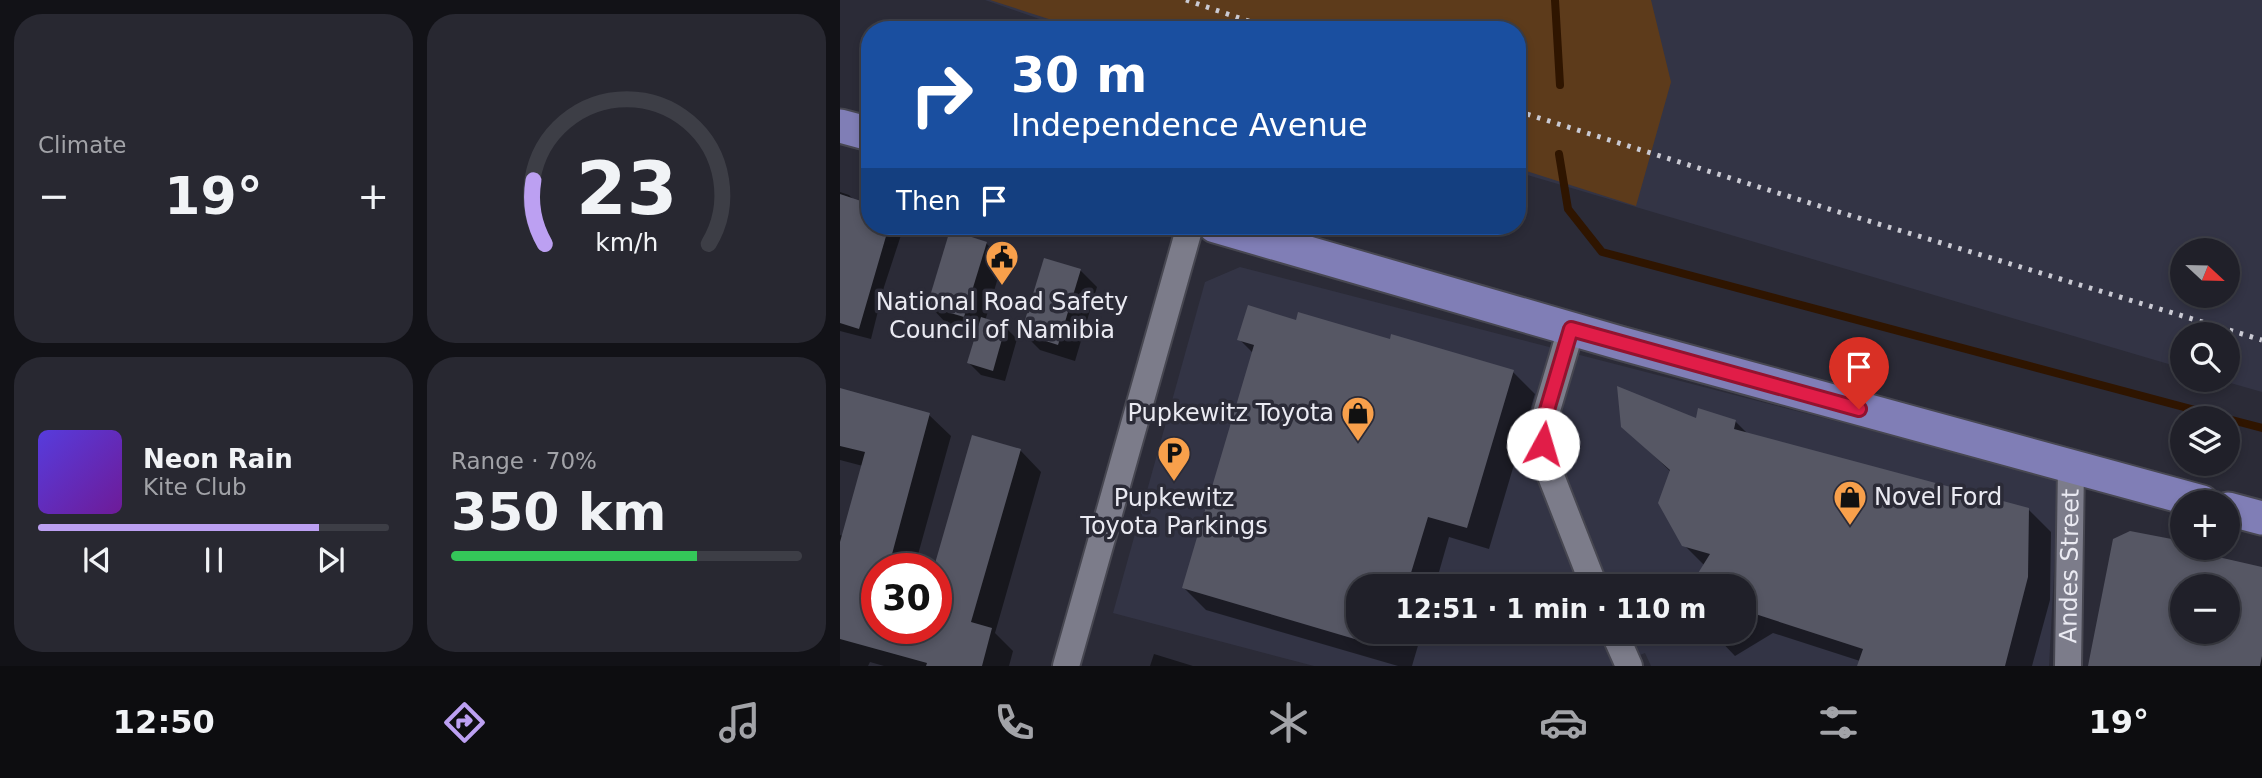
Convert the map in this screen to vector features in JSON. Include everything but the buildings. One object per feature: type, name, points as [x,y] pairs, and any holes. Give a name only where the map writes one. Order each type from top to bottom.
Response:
[{"type":"main road","points":[[840,126],[861,132]]},
{"type":"main road","points":[[1246,235],[1571,329],[2170,493]]},
{"type":"main road","points":[[2240,512],[2262,518]]},
{"type":"street","points":[[1066,666],[1187,235]]},
{"type":"street","points":[[1571,329],[1547,410],[1543,444],[1551,476],[1589,574]]},
{"type":"street","name":"Andes Street","points":[[2068,666],[2071,467]]},
{"type":"street","points":[[1619,644],[1629,666]]},
{"type":"shaded area","points":[[985,0],[2262,0],[2262,392],[2240,386],[2240,322],[2170,322],[2170,364],[1526,175],[1526,21],[1045,21]]},
{"type":"shaded area","points":[[990,0],[1651,0],[1671,82],[1636,206],[1526,171],[1526,21],[1055,21]]},
{"type":"shaded area","points":[[1240,267],[2059,479],[2049,666],[1651,666],[1645,653],[1611,666],[1314,666],[1113,613],[1205,282]]},
{"type":"waterway","points":[[1555,0],[1560,85]]},
{"type":"waterway","points":[[1559,154],[1568,209],[1602,252],[2180,406]]},
{"type":"waterway","points":[[2240,422],[2262,428]]},
{"type":"railway","points":[[1186,0],[1248,21]]},
{"type":"railway","points":[[1526,114],[2262,340]]},
{"type":"place","name":"National Road Safety Council of Namibia","points":[[1002,287]]},
{"type":"place","name":"Pupkewitz Toyota","points":[[1358,443]]},
{"type":"place","name":"Pupkewitz Toyota Parkings","points":[[1174,483]]},
{"type":"place","name":"Novel Ford","points":[[1850,527]]},
{"type":"route","points":[[1543,444],[1547,410],[1571,329],[1859,409]]}]
